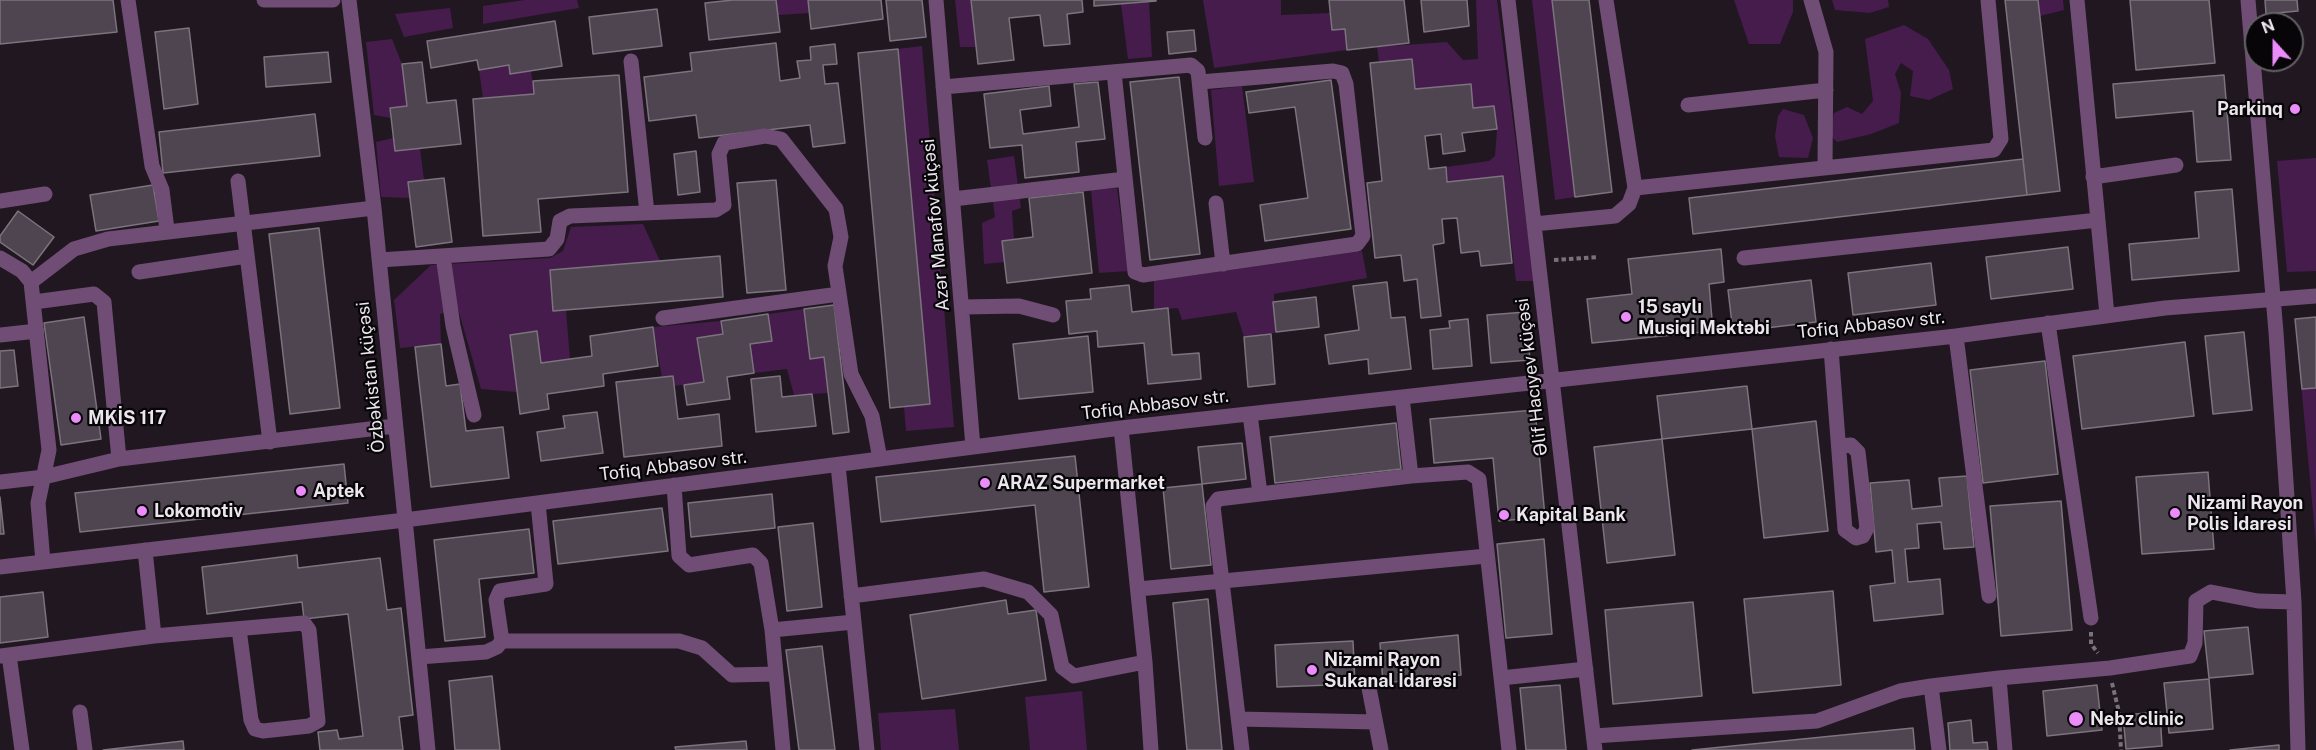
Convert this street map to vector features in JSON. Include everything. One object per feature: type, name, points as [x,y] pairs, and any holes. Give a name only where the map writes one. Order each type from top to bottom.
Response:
[{"type":"street","points":[[128,0],[152,166],[162,190],[167,230]]},
{"type":"street","points":[[264,0],[333,0]]},
{"type":"street","name":"Özbəkistan küçəsi","points":[[349,0],[374,208],[428,750]]},
{"type":"street","name":"Azər Manafov küçəsi","points":[[936,0],[963,307],[972,447]]},
{"type":"street","name":"Əlif Hacıyev küçəsi","points":[[1508,0],[1594,743]]},
{"type":"street","points":[[1534,224],[1615,216],[1629,204],[1635,188],[1606,0]]},
{"type":"street","points":[[1811,0],[1826,52],[1825,167]]},
{"type":"street","points":[[1635,188],[1994,150],[2001,139],[1988,0]]},
{"type":"street","points":[[2077,0],[2107,315]]},
{"type":"street","points":[[2248,0],[2273,299],[2294,602],[2298,750]]},
{"type":"street","points":[[631,61],[647,213]]},
{"type":"street","points":[[943,87],[1191,65],[1198,71],[1200,81],[1205,138]]},
{"type":"street","points":[[1114,72],[1135,272],[1143,275],[1357,244],[1363,236],[1346,84],[1342,74],[1333,71],[1200,81]]},
{"type":"street","points":[[1688,105],[1826,90]]},
{"type":"street","points":[[379,260],[549,249],[557,239],[560,221],[570,216],[716,210],[724,205],[719,154],[724,143],[765,136],[781,139],[836,209],[841,237],[835,266],[851,374],[872,416],[880,459]]},
{"type":"street","points":[[2093,177],[2176,165]]},
{"type":"street","points":[[953,199],[1125,179]]},
{"type":"street","points":[[238,181],[270,442]]},
{"type":"street","points":[[0,201],[45,194]]},
{"type":"street","points":[[1216,203],[1223,264]]},
{"type":"street","points":[[31,282],[74,249],[108,239],[167,230],[374,208]]},
{"type":"street","points":[[1744,258],[2098,220]]},
{"type":"street","points":[[139,272],[247,256]]},
{"type":"street","points":[[443,256],[453,326],[474,415]]},
{"type":"street","points":[[0,258],[22,271],[31,282],[34,302],[50,450],[38,503],[43,562]]},
{"type":"street","points":[[34,302],[94,294],[104,302],[119,459]]},
{"type":"street","points":[[663,318],[839,294]]},
{"type":"street","name":"Tofiq Abbasov str.","points":[[0,567],[405,520],[1121,428],[1956,336],[2107,315],[2316,296]]},
{"type":"street","points":[[963,307],[1019,306],[1053,315]]},
{"type":"street","points":[[2048,323],[2091,618]]},
{"type":"street","points":[[0,335],[37,331]]},
{"type":"street","points":[[1956,336],[1989,596]]},
{"type":"street","points":[[1831,349],[1845,530],[1856,538],[1863,536],[1867,528],[1858,452],[1851,446],[1839,446]]},
{"type":"street","points":[[1402,397],[1411,476]]},
{"type":"street","points":[[1250,414],[1260,494]]},
{"type":"street","points":[[0,482],[44,477],[119,459],[395,426]]},
{"type":"street","points":[[1121,428],[1145,662],[1151,750]]},
{"type":"street","points":[[838,465],[867,750]]},
{"type":"street","points":[[1242,750],[1213,506],[1218,500],[1260,494],[1411,476],[1468,472],[1479,479],[1509,750]]},
{"type":"street","points":[[674,485],[679,556],[690,565],[753,555],[761,563],[772,630],[783,750]]},
{"type":"street","points":[[419,657],[486,652],[497,647],[502,641],[496,600],[500,591],[546,584],[538,503]]},
{"type":"street","points":[[145,550],[154,636]]},
{"type":"street","points":[[1138,589],[1487,556]]},
{"type":"street","points":[[851,596],[984,579],[1028,592],[1051,615],[1062,667],[1074,676],[1145,662]]},
{"type":"street","points":[[1594,743],[1816,720],[1900,691],[1999,678],[2110,668],[2190,656],[2195,644],[2196,601],[2211,592],[2258,601],[2294,602]]},
{"type":"street","points":[[772,630],[854,622]]},
{"type":"street","points":[[22,750],[5,656],[154,636],[304,623],[309,630],[318,721],[309,726],[263,731],[255,729],[251,720],[239,629]]},
{"type":"street","points":[[502,641],[679,641],[702,648],[732,675],[776,674]]},
{"type":"street","points":[[1502,678],[1586,669]]},
{"type":"street","points":[[1999,678],[2005,750]]},
{"type":"street","points":[[1368,683],[1380,750]]},
{"type":"street","points":[[1931,687],[1939,750]]},
{"type":"street","points":[[80,712],[85,750]]},
{"type":"street","points":[[1239,718],[1375,722]]},
{"type":"path","points":[[1538,261],[1598,257]]},
{"type":"shaded area","points":[[525,0],[577,0],[579,8],[483,24],[483,6]]},
{"type":"shaded area","points":[[776,0],[808,0],[809,13],[778,15]]},
{"type":"shaded area","points":[[955,0],[971,0],[976,47],[960,47]]},
{"type":"shaded area","points":[[1203,0],[1281,0],[1281,15],[1331,13],[1345,29],[1347,50],[1214,68]]},
{"type":"shaded area","points":[[1476,0],[1497,0],[1534,281],[1516,281],[1503,176],[1447,182],[1446,167],[1489,161],[1495,156],[1497,129],[1473,108],[1471,84],[1415,89],[1412,59],[1379,62],[1377,47],[1447,42],[1463,60],[1478,59]]},
{"type":"shaded area","points":[[1532,0],[1552,0],[1575,197],[1555,200]]},
{"type":"shaded area","points":[[1734,0],[1793,0],[1793,12],[1780,44],[1749,44]]},
{"type":"shaded area","points":[[1832,0],[1888,0],[1889,7],[1870,13],[1835,10]]},
{"type":"shaded area","points":[[2038,0],[2063,0],[2064,10],[2040,16]]},
{"type":"shaded area","points":[[1149,2],[1152,57],[1128,59],[1121,4]]},
{"type":"shaded area","points":[[450,8],[453,28],[404,37],[395,14]]},
{"type":"shaded area","points":[[1904,25],[1928,39],[1949,70],[1953,89],[1929,100],[1910,96],[1913,71],[1901,63],[1895,74],[1901,93],[1899,123],[1871,134],[1837,142],[1830,135],[1834,113],[1847,107],[1862,114],[1873,101],[1865,39]]},
{"type":"shaded area","points":[[392,39],[402,64],[407,106],[390,108],[391,118],[374,115],[366,42]]},
{"type":"shaded area","points":[[922,46],[954,427],[906,431],[904,407],[930,404],[898,49]]},
{"type":"shaded area","points":[[509,65],[511,74],[531,71],[534,94],[483,98],[479,70]]},
{"type":"shaded area","points":[[1242,86],[1254,182],[1219,186],[1211,90]]},
{"type":"shaded area","points":[[1783,109],[1804,115],[1813,138],[1808,158],[1779,157],[1775,136],[1778,116]]},
{"type":"shaded area","points":[[393,138],[395,151],[420,148],[424,180],[410,198],[381,197],[376,142]]},
{"type":"shaded area","points":[[1014,156],[1021,208],[1012,211],[1014,239],[1003,241],[1005,262],[984,264],[982,223],[995,217],[987,160]]},
{"type":"shaded area","points":[[2316,158],[2316,271],[2287,272],[2277,161]]},
{"type":"shaded area","points":[[1117,188],[1128,271],[1099,273],[1091,190]]},
{"type":"shaded area","points":[[643,224],[660,261],[550,270],[553,310],[566,310],[570,359],[541,363],[537,332],[510,335],[517,392],[481,389],[458,309],[440,314],[441,344],[400,348],[394,300],[431,265],[550,258],[563,251],[571,227]]},
{"type":"shaded area","points":[[1362,251],[1367,278],[1274,294],[1276,332],[1271,334],[1244,337],[1236,312],[1182,320],[1178,308],[1154,310],[1154,281]]},
{"type":"shaded area","points":[[804,309],[810,358],[824,357],[828,393],[794,395],[787,369],[754,373],[750,344],[772,341],[768,314]]},
{"type":"shaded area","points":[[2316,317],[2316,544],[2295,319]]},
{"type":"shaded area","points":[[721,321],[723,334],[697,338],[704,382],[674,386],[673,376],[662,377],[653,327]]},
{"type":"shaded area","points":[[1082,691],[1087,750],[1030,750],[1025,697]]},
{"type":"shaded area","points":[[955,709],[959,750],[881,750],[878,713]]},
{"type":"building","points":[[0,0],[113,0],[117,32],[0,44]]},
{"type":"building","points":[[733,0],[776,0],[780,32],[709,40],[705,3]]},
{"type":"building","points":[[808,0],[881,0],[883,19],[811,29]]},
{"type":"building","points":[[886,0],[922,0],[926,37],[890,41]]},
{"type":"building","points":[[971,0],[1082,0],[1083,12],[1067,14],[1070,44],[1044,46],[1040,15],[1009,18],[1014,60],[978,64]]},
{"type":"building","points":[[1094,0],[1156,0],[1156,1],[1094,6]]},
{"type":"building","points":[[1329,0],[1404,0],[1409,43],[1347,50],[1345,29],[1332,30]]},
{"type":"building","points":[[1421,0],[1467,0],[1469,26],[1424,32]]},
{"type":"building","points":[[1552,0],[1589,0],[1612,192],[1575,197]]},
{"type":"building","points":[[2005,0],[2038,0],[2060,191],[2027,195]]},
{"type":"building","points":[[2130,0],[2209,0],[2215,63],[2136,70]]},
{"type":"building","points":[[2265,0],[2297,0],[2298,11],[2266,12]]},
{"type":"building","points":[[657,9],[662,46],[593,54],[589,17]]},
{"type":"building","points":[[555,21],[562,66],[510,74],[509,65],[479,70],[477,60],[431,68],[427,41]]},
{"type":"building","points":[[189,28],[198,104],[164,109],[155,32]]},
{"type":"building","points":[[1194,30],[1196,51],[1169,54],[1167,32]]},
{"type":"building","points":[[776,43],[780,81],[800,78],[797,61],[811,60],[810,47],[835,44],[837,64],[823,65],[825,84],[838,83],[845,143],[813,147],[810,125],[699,138],[696,115],[649,121],[644,77],[692,71],[690,53]]},
{"type":"building","points":[[898,49],[930,404],[890,408],[858,53]]},
{"type":"building","points":[[328,52],[331,82],[266,87],[264,57]]},
{"type":"building","points":[[1412,59],[1415,89],[1471,84],[1473,108],[1494,106],[1497,129],[1462,133],[1465,151],[1443,154],[1441,134],[1425,136],[1429,169],[1446,167],[1447,182],[1503,176],[1512,263],[1481,266],[1479,251],[1461,253],[1457,218],[1442,219],[1444,243],[1433,245],[1441,316],[1421,318],[1417,279],[1404,281],[1401,255],[1375,258],[1367,183],[1382,181],[1370,63]]},
{"type":"building","points":[[422,62],[427,103],[456,100],[461,144],[395,151],[390,108],[407,106],[402,64]]},
{"type":"building","points":[[619,75],[628,192],[538,199],[541,232],[483,236],[473,99],[534,94],[533,81]]},
{"type":"building","points":[[2224,75],[2231,160],[2197,162],[2193,111],[2116,118],[2113,84]]},
{"type":"building","points":[[1179,77],[1200,254],[1150,260],[1130,82]]},
{"type":"building","points":[[1331,80],[1351,229],[1265,241],[1260,205],[1308,198],[1295,107],[1249,113],[1246,92]]},
{"type":"building","points":[[1098,82],[1105,139],[1076,142],[1079,172],[1025,178],[1022,145],[990,148],[984,94],[1049,86],[1051,106],[1020,110],[1023,134],[1079,127],[1074,84]]},
{"type":"building","points":[[315,114],[320,156],[163,173],[159,132]]},
{"type":"building","points":[[696,151],[700,192],[678,195],[674,154]]},
{"type":"building","points":[[2023,159],[2027,195],[1693,234],[1689,198]]},
{"type":"building","points":[[444,178],[452,242],[416,247],[408,182]]},
{"type":"building","points":[[776,180],[786,290],[747,293],[737,183]]},
{"type":"building","points":[[153,185],[159,221],[96,231],[90,195]]},
{"type":"building","points":[[2232,189],[2239,271],[2132,280],[2129,244],[2199,238],[2195,192]]},
{"type":"building","points":[[1083,192],[1092,273],[1007,283],[1002,241],[1033,237],[1029,198]]},
{"type":"building","points":[[18,211],[54,237],[33,265],[0,242],[0,236]]},
{"type":"building","points":[[319,228],[340,408],[290,414],[269,234]]},
{"type":"building","points":[[2068,247],[2073,289],[1991,299],[1986,257]]},
{"type":"building","points":[[1721,249],[1724,282],[1709,284],[1713,331],[1592,343],[1587,299],[1632,294],[1628,259]]},
{"type":"building","points":[[720,256],[723,297],[553,311],[550,270]]},
{"type":"building","points":[[1931,263],[1936,305],[1853,315],[1848,273]]},
{"type":"building","points":[[1811,280],[1816,322],[1733,332],[1728,290]]},
{"type":"building","points":[[1387,282],[1391,318],[1405,317],[1411,369],[1369,374],[1368,359],[1329,364],[1325,335],[1359,330],[1353,286]]},
{"type":"building","points":[[1129,285],[1132,312],[1168,308],[1172,355],[1199,353],[1201,379],[1148,384],[1144,343],[1098,347],[1097,331],[1069,334],[1066,301],[1091,299],[1090,289]]},
{"type":"building","points":[[1316,297],[1319,327],[1276,332],[1273,302]]},
{"type":"building","points":[[834,305],[849,432],[833,434],[824,357],[810,359],[804,309]]},
{"type":"building","points":[[1526,312],[1530,360],[1491,363],[1487,315]]},
{"type":"building","points":[[768,314],[772,341],[750,344],[754,373],[727,377],[730,399],[687,405],[684,385],[704,382],[697,338],[723,334],[721,321]]},
{"type":"building","points":[[84,317],[101,439],[61,445],[44,323]]},
{"type":"building","points":[[2316,317],[2316,388],[2302,389],[2295,319]]},
{"type":"building","points":[[1468,319],[1472,366],[1433,369],[1430,330],[1450,328],[1449,321]]},
{"type":"building","points":[[653,327],[658,366],[603,374],[604,386],[547,394],[549,409],[520,414],[510,335],[537,331],[541,363],[592,356],[590,336]]},
{"type":"building","points":[[2244,332],[2252,410],[2213,414],[2205,336]]},
{"type":"building","points":[[1271,334],[1275,384],[1248,387],[1244,337]]},
{"type":"building","points":[[1088,336],[1093,392],[1019,399],[1013,344]]},
{"type":"building","points":[[2185,342],[2194,416],[2082,429],[2073,356]]},
{"type":"building","points":[[441,344],[446,386],[460,384],[466,431],[503,427],[509,478],[431,487],[415,347]]},
{"type":"building","points":[[14,350],[18,386],[0,388],[0,351]]},
{"type":"building","points":[[2045,361],[2058,474],[1983,483],[1970,370]]},
{"type":"building","points":[[673,376],[678,419],[719,414],[722,446],[624,457],[616,382]]},
{"type":"building","points":[[780,376],[782,397],[812,394],[816,426],[756,432],[751,379]]},
{"type":"building","points":[[1747,386],[1752,429],[1662,439],[1657,396]]},
{"type":"building","points":[[1535,410],[1545,517],[1499,521],[1493,458],[1434,463],[1430,419]]},
{"type":"building","points":[[597,412],[603,453],[541,461],[537,432],[565,428],[563,416]]},
{"type":"building","points":[[1816,421],[1828,531],[1764,538],[1752,429]]},
{"type":"building","points":[[1396,423],[1401,469],[1275,483],[1270,437]]},
{"type":"building","points":[[1662,439],[1675,555],[1607,563],[1594,447]]},
{"type":"building","points":[[1242,443],[1246,479],[1202,484],[1198,447]]},
{"type":"building","points":[[1075,456],[1089,587],[1044,592],[1035,505],[881,522],[876,477]]},
{"type":"building","points":[[344,464],[348,503],[80,532],[75,493]]},
{"type":"building","name":"Nizami Rayon Polis İdarəsi","points":[[2208,472],[2214,549],[2142,554],[2136,477]]},
{"type":"building","points":[[1967,476],[1974,547],[1944,549],[1941,522],[1917,524],[1919,548],[1905,549],[1908,582],[1940,579],[1943,614],[1874,621],[1870,586],[1895,583],[1892,550],[1876,552],[1870,483],[1909,480],[1912,509],[1942,506],[1939,478]]},
{"type":"building","points":[[1202,484],[1211,565],[1171,569],[1163,488]]},
{"type":"building","points":[[772,494],[775,528],[691,537],[688,503]]},
{"type":"building","points":[[0,497],[4,534],[0,534]]},
{"type":"building","points":[[2061,501],[2072,630],[2001,636],[1990,506]]},
{"type":"building","points":[[662,508],[668,551],[558,564],[553,521]]},
{"type":"building","points":[[813,523],[822,607],[787,611],[778,527]]},
{"type":"building","points":[[529,529],[534,573],[479,579],[485,637],[445,641],[434,540]]},
{"type":"building","points":[[1544,539],[1552,634],[1506,638],[1497,544]]},
{"type":"building","points":[[297,555],[298,568],[380,558],[387,610],[401,608],[413,715],[399,717],[403,750],[320,750],[318,732],[337,730],[339,739],[363,736],[348,614],[304,619],[302,602],[207,614],[202,567]]},
{"type":"building","points":[[1833,591],[1841,685],[1753,693],[1744,599]]},
{"type":"building","points":[[43,592],[48,637],[0,643],[0,597]]},
{"type":"building","points":[[1208,599],[1222,750],[1187,750],[1173,603]]},
{"type":"building","points":[[1006,600],[1008,614],[1036,610],[1046,680],[922,699],[910,615]]},
{"type":"building","points":[[1693,602],[1702,696],[1613,704],[1605,610]]},
{"type":"building","points":[[2248,627],[2253,674],[2209,678],[2204,631]]},
{"type":"building","points":[[1458,635],[1461,675],[1383,683],[1380,643]]},
{"type":"building","points":[[1353,641],[1355,684],[1277,687],[1275,645]]},
{"type":"building","points":[[822,646],[835,750],[799,750],[786,650]]},
{"type":"building","points":[[492,676],[500,750],[455,750],[449,681]]},
{"type":"building","points":[[2209,679],[2213,729],[2169,733],[2164,683]]},
{"type":"building","points":[[1560,685],[1566,750],[1526,750],[1520,688]]},
{"type":"building","points":[[2097,685],[2102,730],[2047,736],[2043,691]]},
{"type":"building","points":[[2160,712],[2162,746],[2126,749],[2123,715]]},
{"type":"building","points":[[1971,720],[1973,743],[1987,742],[1988,750],[1950,750],[1948,723]]},
{"type":"building","points":[[1913,728],[1915,750],[1692,750]]},
{"type":"building","points":[[183,741],[184,750],[103,750]]},
{"type":"building","points":[[746,741],[747,750],[676,750],[675,747]]},
{"type":"building","points":[[2279,745],[2279,750],[2230,750]]},
{"type":"place","name":"Parkinq","points":[[2295,109]]},
{"type":"place","name":"15 saylı Musiqi Məktəbi","points":[[1626,317]]},
{"type":"place","name":"MKİS 117","points":[[76,418]]},
{"type":"place","name":"ARAZ Supermarket","points":[[985,483]]},
{"type":"place","name":"Aptek","points":[[301,491]]},
{"type":"place","name":"Lokomotiv","points":[[142,511]]},
{"type":"place","name":"Nizami Rayon Polis İdarəsi","points":[[2175,513]]},
{"type":"place","name":"Kapital Bank","points":[[1504,515]]},
{"type":"place","name":"Nizami Rayon Sukanal İdarəsi","points":[[1312,670]]},
{"type":"place","name":"Nebz clinic","points":[[2076,719]]}]
